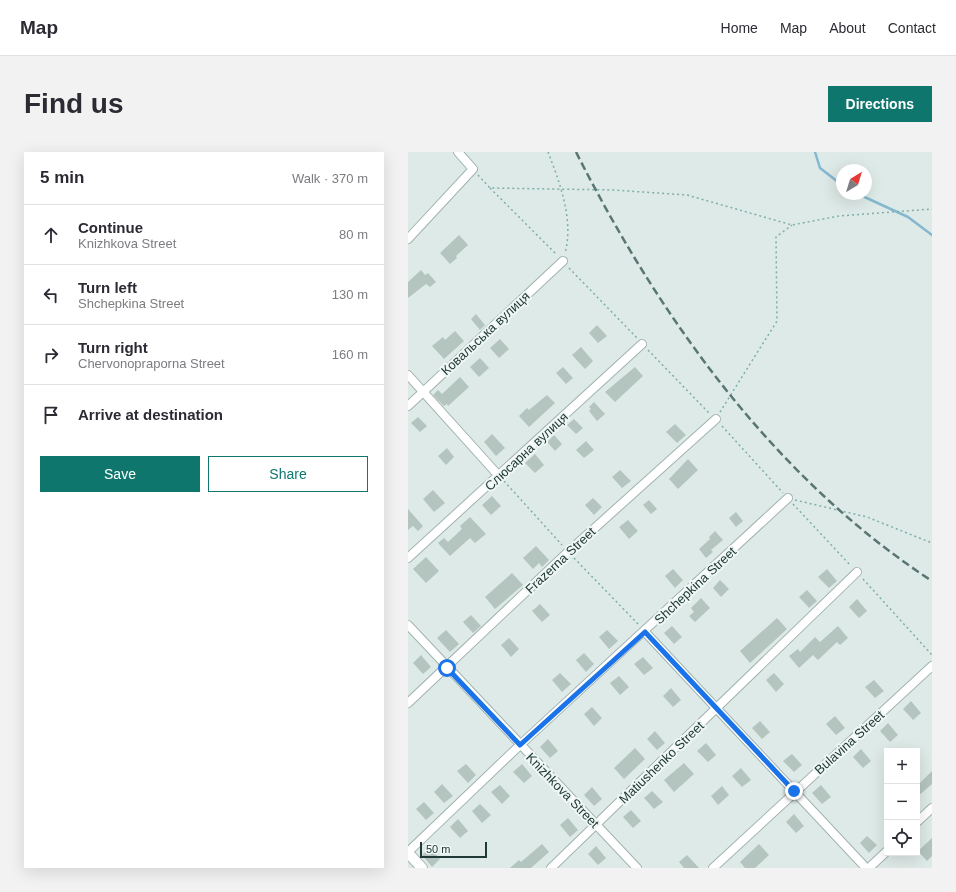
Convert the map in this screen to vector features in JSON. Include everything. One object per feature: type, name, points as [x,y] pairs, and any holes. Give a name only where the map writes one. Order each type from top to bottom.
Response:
[{"type":"street","points":[[408,239],[473,169],[458,152]]},
{"type":"street","name":"Ковальська вулиця","points":[[408,406],[563,261]]},
{"type":"street","name":"Слюсарна вулиця","points":[[408,558],[642,344]]},
{"type":"street","points":[[408,374],[499,476]]},
{"type":"street","name":"Frazerna Street","points":[[408,703],[447,668],[568,552],[716,419]]},
{"type":"street","name":"Shchepkina Street","points":[[408,853],[520,745],[645,632],[788,498]]},
{"type":"street","name":"Matiushenko Street","points":[[551,868],[718,709],[857,572]]},
{"type":"street","name":"Knizhkova Street","points":[[408,625],[637,868]]},
{"type":"street","points":[[645,632],[866,868]]},
{"type":"street","name":"Bulavina Street","points":[[713,868],[794,791],[932,666]]},
{"type":"street","points":[[919,820],[932,808]]},
{"type":"street","points":[[408,853],[422,868]]},
{"type":"street","points":[[869,868],[884,854]]},
{"type":"path","points":[[548,152],[563,189],[568,241],[563,261]]},
{"type":"path","points":[[473,169],[490,188],[613,190],[687,194],[792,225]]},
{"type":"path","points":[[716,419],[777,321],[776,237],[792,225],[839,216],[932,209]]},
{"type":"path","points":[[788,498],[867,517],[932,543]]},
{"type":"building","points":[[459,235],[468,245],[450,264],[440,253]]},
{"type":"building","points":[[421,270],[425,275],[428,273],[436,282],[430,287],[426,284],[408,298],[408,282]]},
{"type":"building","points":[[476,314],[485,325],[480,330],[471,319]]},
{"type":"building","points":[[597,325],[607,336],[598,343],[589,333]]},
{"type":"building","points":[[455,331],[464,341],[444,359],[432,346],[443,337],[445,340]]},
{"type":"building","points":[[500,339],[509,349],[499,358],[490,348]]},
{"type":"building","points":[[581,347],[593,361],[585,369],[572,355]]},
{"type":"building","points":[[480,358],[489,368],[479,377],[470,367]]},
{"type":"building","points":[[563,367],[573,378],[566,384],[556,373]]},
{"type":"building","points":[[635,367],[643,376],[615,402],[605,392]]},
{"type":"building","points":[[460,377],[469,387],[448,406],[447,404],[444,406],[433,395],[438,390],[442,394]]},
{"type":"building","points":[[547,395],[555,403],[529,427],[519,416],[527,408],[529,410]]},
{"type":"building","points":[[594,402],[605,414],[597,421],[589,411],[591,409],[589,407]]},
{"type":"building","points":[[418,417],[427,426],[420,432],[411,423]]},
{"type":"building","points":[[574,419],[583,428],[576,434],[567,425]]},
{"type":"building","points":[[675,424],[686,435],[677,443],[666,432]]},
{"type":"building","points":[[492,434],[505,448],[496,456],[484,442]]},
{"type":"building","points":[[554,435],[562,444],[555,451],[547,442]]},
{"type":"building","points":[[586,441],[594,450],[584,458],[576,450]]},
{"type":"building","points":[[447,448],[454,457],[446,465],[438,456]]},
{"type":"building","points":[[535,454],[544,465],[535,473],[525,463]]},
{"type":"building","points":[[688,459],[698,470],[678,489],[669,479]]},
{"type":"building","points":[[620,470],[631,481],[622,488],[612,477]]},
{"type":"building","points":[[433,490],[445,503],[434,512],[423,499]]},
{"type":"building","points":[[492,496],[501,506],[491,515],[482,505]]},
{"type":"building","points":[[593,498],[602,507],[594,515],[585,505]]},
{"type":"building","points":[[649,500],[657,509],[651,514],[643,505]]},
{"type":"building","points":[[408,509],[423,526],[418,531],[413,526],[408,530]]},
{"type":"building","points":[[736,512],[743,521],[736,527],[729,518]]},
{"type":"building","points":[[470,517],[486,534],[475,543],[470,538],[450,556],[438,543],[444,538],[448,542],[462,529],[460,526]]},
{"type":"building","points":[[628,520],[638,531],[629,539],[619,527]]},
{"type":"building","points":[[715,531],[723,540],[711,550],[713,552],[706,558],[699,549],[710,539],[709,537]]},
{"type":"building","points":[[536,546],[549,560],[542,567],[539,563],[533,569],[523,558]]},
{"type":"building","points":[[426,557],[439,571],[426,583],[413,569]]},
{"type":"building","points":[[673,569],[683,580],[675,588],[665,576]]},
{"type":"building","points":[[827,569],[837,581],[829,588],[818,577]]},
{"type":"building","points":[[512,573],[523,585],[495,609],[485,597]]},
{"type":"building","points":[[720,580],[729,589],[721,597],[713,588]]},
{"type":"building","points":[[807,590],[817,601],[809,608],[799,597]]},
{"type":"building","points":[[701,598],[710,608],[695,622],[689,616],[694,612],[691,608]]},
{"type":"building","points":[[857,599],[867,611],[859,618],[849,607]]},
{"type":"building","points":[[540,604],[550,615],[542,622],[532,611]]},
{"type":"building","points":[[471,615],[481,626],[473,633],[463,622]]},
{"type":"building","points":[[777,618],[787,629],[750,663],[740,651]]},
{"type":"building","points":[[672,626],[682,637],[674,644],[664,633]]},
{"type":"building","points":[[838,626],[848,638],[840,645],[837,642],[818,660],[813,655],[799,668],[789,656],[798,649],[800,652],[815,637],[820,642]]},
{"type":"building","points":[[446,630],[459,644],[450,652],[437,638]]},
{"type":"building","points":[[607,630],[618,641],[609,649],[599,637]]},
{"type":"building","points":[[509,638],[519,649],[511,657],[501,645]]},
{"type":"building","points":[[584,653],[594,664],[586,672],[576,660]]},
{"type":"building","points":[[421,655],[431,667],[423,674],[413,663]]},
{"type":"building","points":[[643,657],[653,668],[644,675],[634,664]]},
{"type":"building","points":[[560,673],[571,684],[562,692],[552,680]]},
{"type":"building","points":[[774,673],[784,684],[776,692],[766,680]]},
{"type":"building","points":[[619,676],[629,687],[620,695],[610,683]]},
{"type":"building","points":[[874,680],[884,691],[875,698],[865,687]]},
{"type":"building","points":[[671,688],[681,700],[673,707],[663,696]]},
{"type":"building","points":[[911,701],[921,713],[913,720],[903,709]]},
{"type":"building","points":[[592,707],[602,718],[594,726],[584,714]]},
{"type":"building","points":[[835,716],[845,728],[836,735],[826,724]]},
{"type":"building","points":[[760,721],[770,732],[762,739],[752,728]]},
{"type":"building","points":[[888,723],[898,735],[890,742],[880,731]]},
{"type":"building","points":[[655,731],[665,743],[657,750],[647,739]]},
{"type":"building","points":[[548,739],[558,751],[550,758],[540,747]]},
{"type":"building","points":[[706,743],[716,755],[708,762],[697,751]]},
{"type":"building","points":[[635,748],[645,759],[624,779],[614,768]]},
{"type":"building","points":[[861,749],[871,761],[863,768],[853,757]]},
{"type":"building","points":[[792,754],[802,765],[794,772],[783,761]]},
{"type":"building","points":[[684,763],[694,774],[674,792],[664,780]]},
{"type":"building","points":[[466,764],[476,775],[468,783],[457,771]]},
{"type":"building","points":[[522,764],[532,776],[524,783],[513,772]]},
{"type":"building","points":[[741,768],[751,780],[742,787],[732,776]]},
{"type":"building","points":[[932,771],[932,784],[920,794],[920,783]]},
{"type":"building","points":[[442,784],[453,796],[444,803],[434,792]]},
{"type":"building","points":[[500,785],[510,796],[502,804],[491,792]]},
{"type":"building","points":[[821,785],[831,797],[822,804],[812,793]]},
{"type":"building","points":[[722,786],[729,795],[718,805],[711,796]]},
{"type":"building","points":[[592,787],[602,799],[594,806],[584,795]]},
{"type":"building","points":[[652,791],[663,802],[654,809],[644,798]]},
{"type":"building","points":[[424,802],[434,813],[426,820],[416,809]]},
{"type":"building","points":[[480,804],[491,815],[482,823],[472,811]]},
{"type":"building","points":[[631,810],[641,821],[633,828],[623,817]]},
{"type":"building","points":[[794,814],[804,826],[796,833],[786,822]]},
{"type":"building","points":[[568,818],[578,830],[570,837],[560,825]]},
{"type":"building","points":[[458,819],[468,831],[460,838],[450,827]]},
{"type":"building","points":[[867,836],[877,845],[869,853],[860,843]]},
{"type":"building","points":[[932,838],[932,856],[927,861],[920,853],[920,849]]},
{"type":"building","points":[[542,844],[549,852],[531,868],[510,868],[519,860],[521,862]]},
{"type":"building","points":[[759,844],[769,855],[755,868],[745,868],[740,862]]},
{"type":"building","points":[[596,846],[606,858],[598,865],[588,854]]},
{"type":"building","points":[[430,848],[440,859],[432,867],[422,855]]},
{"type":"building","points":[[687,855],[699,868],[684,868],[679,862]]},
{"type":"waterway","points":[[815,152],[820,168],[836,180]]},
{"type":"waterway","points":[[871,200],[908,217],[932,235]]},
{"type":"railway","points":[[576,152],[609,214],[645,275],[684,334],[726,390],[772,444],[822,494],[875,540],[932,581]]},
{"type":"route","points":[[447,668],[520,745],[645,632],[794,791]]}]
